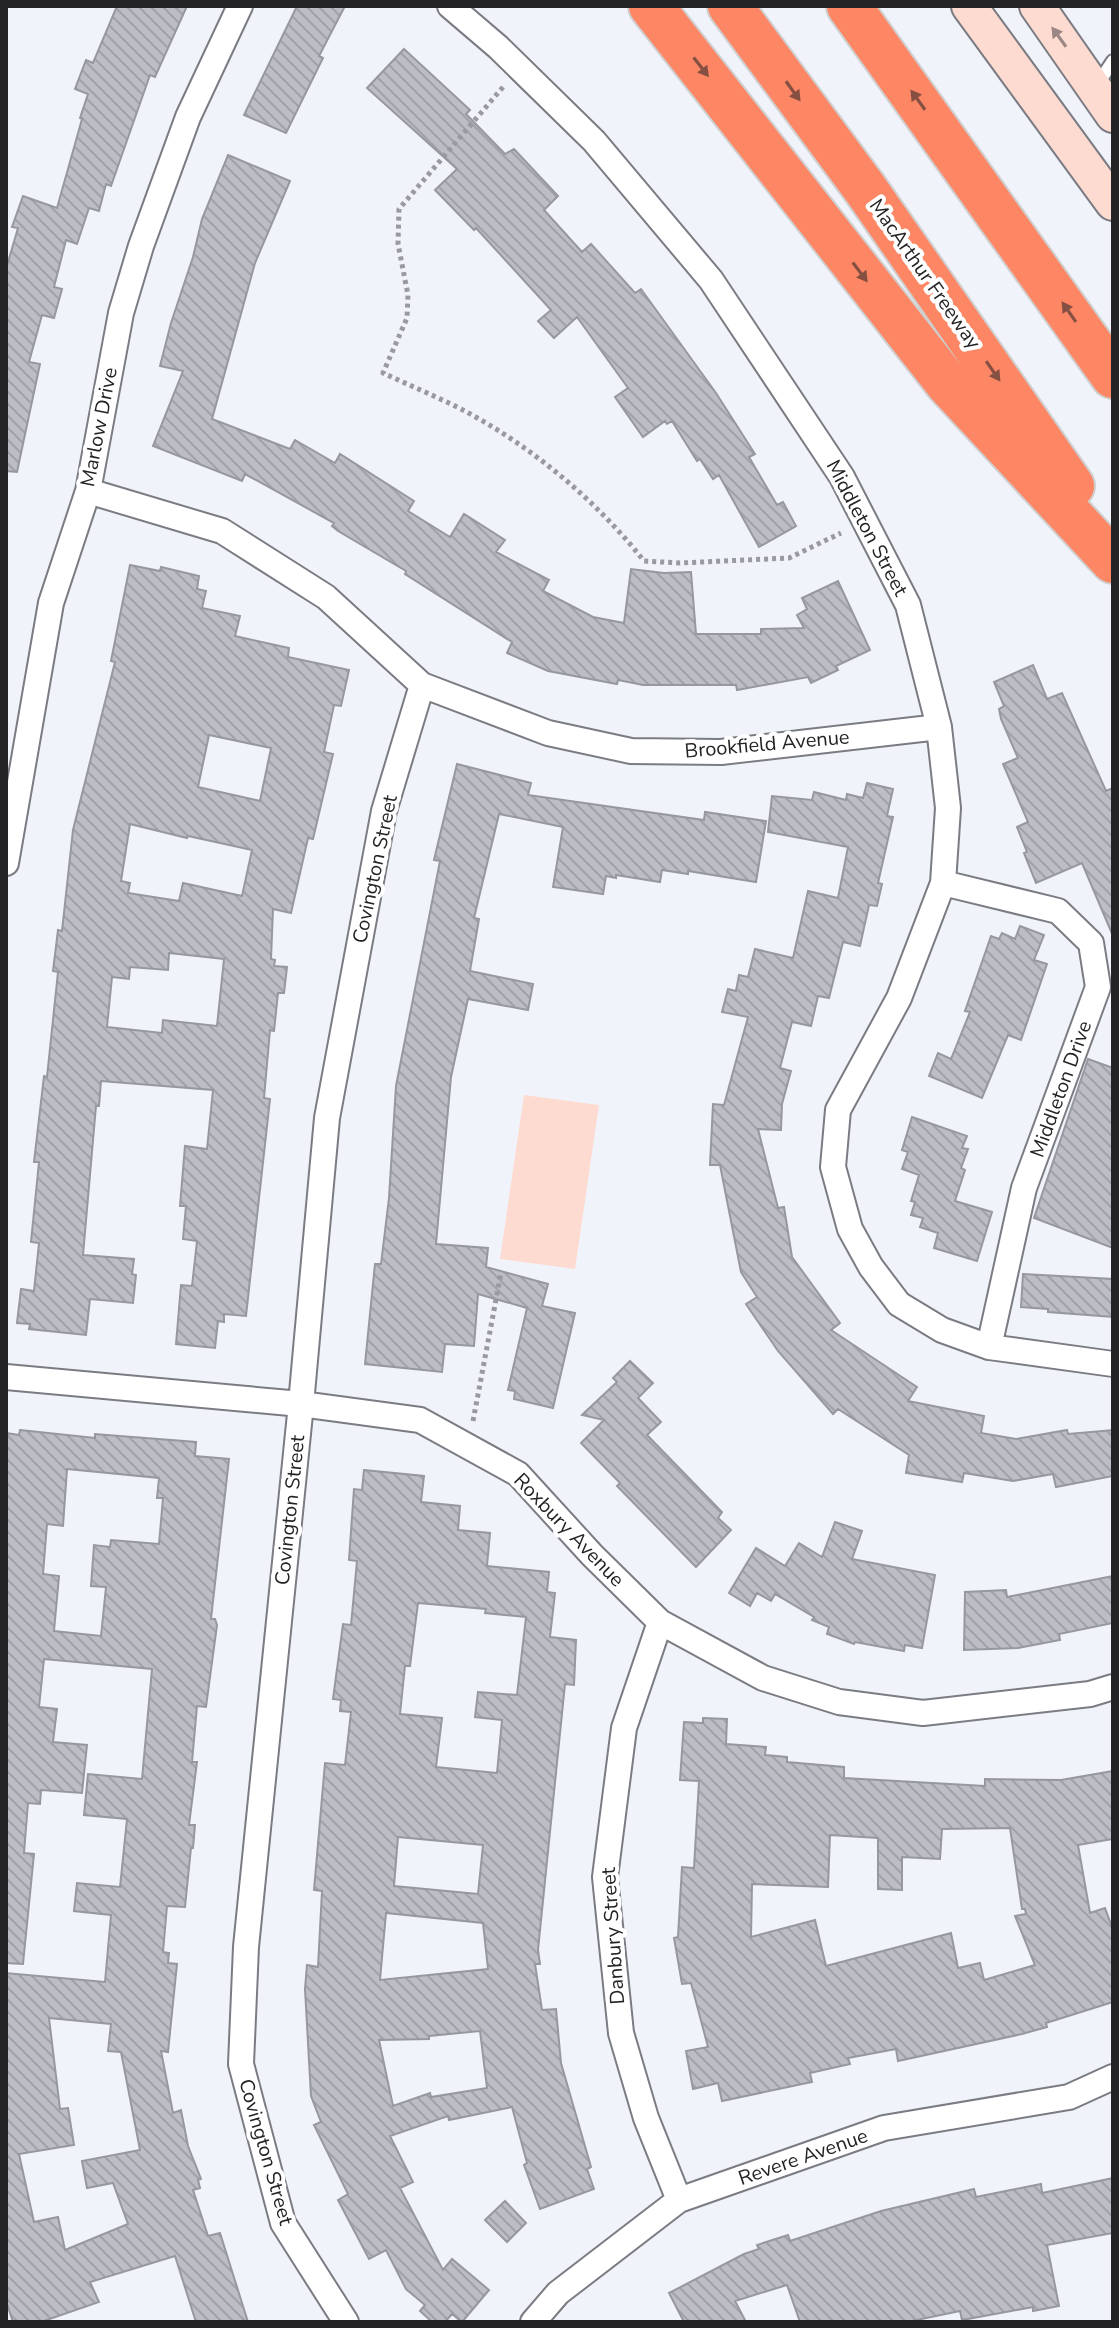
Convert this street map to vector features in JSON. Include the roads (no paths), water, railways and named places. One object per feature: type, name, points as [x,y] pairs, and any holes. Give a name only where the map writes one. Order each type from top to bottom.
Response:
[{"type":"highway","points":[[651,6],[948,384],[1113,561]]},
{"type":"highway","name":"MacArthur Freeway","points":[[730,6],[875,203],[1113,546]]},
{"type":"highway","points":[[849,6],[1113,376]]},
{"type":"main road","points":[[969,6],[1111,193]]},
{"type":"main road","points":[[1037,6],[1107,88]]},
{"type":"street","name":"Marlow Drive","points":[[6,863],[51,603],[88,491],[121,313],[141,246],[188,117],[240,6]]},
{"type":"street","name":"Middleton Street","points":[[450,6],[594,141],[711,280],[842,477],[908,605],[939,727],[948,808],[943,883],[899,998],[838,1110],[833,1167],[850,1229],[871,1267],[899,1304],[942,1330],[989,1347],[1113,1364]]},
{"type":"street","name":"Brookfield Avenue","points":[[88,491],[222,531],[326,597],[422,685],[548,733],[631,751],[721,752],[939,727]]},
{"type":"street","name":"Covington Street","points":[[346,2322],[283,2223],[241,2064],[246,1947],[327,1118],[384,811],[422,685]]},
{"type":"street","name":"Middleton Drive","points":[[943,883],[1058,911],[1091,943],[1098,987],[1024,1188],[989,1347]]},
{"type":"street","name":"Roxbury Avenue","points":[[6,1377],[301,1404],[420,1420],[518,1474],[592,1555],[660,1622],[763,1678],[839,1702],[923,1713],[1090,1694],[1113,1687]]},
{"type":"street","name":"Danbury Street","points":[[660,1622],[624,1728],[605,1877],[621,2033],[646,2118],[679,2200]]},
{"type":"street","name":"Revere Avenue","points":[[533,2322],[558,2293],[679,2200],[884,2128],[1069,2097],[1113,2077]]}]
